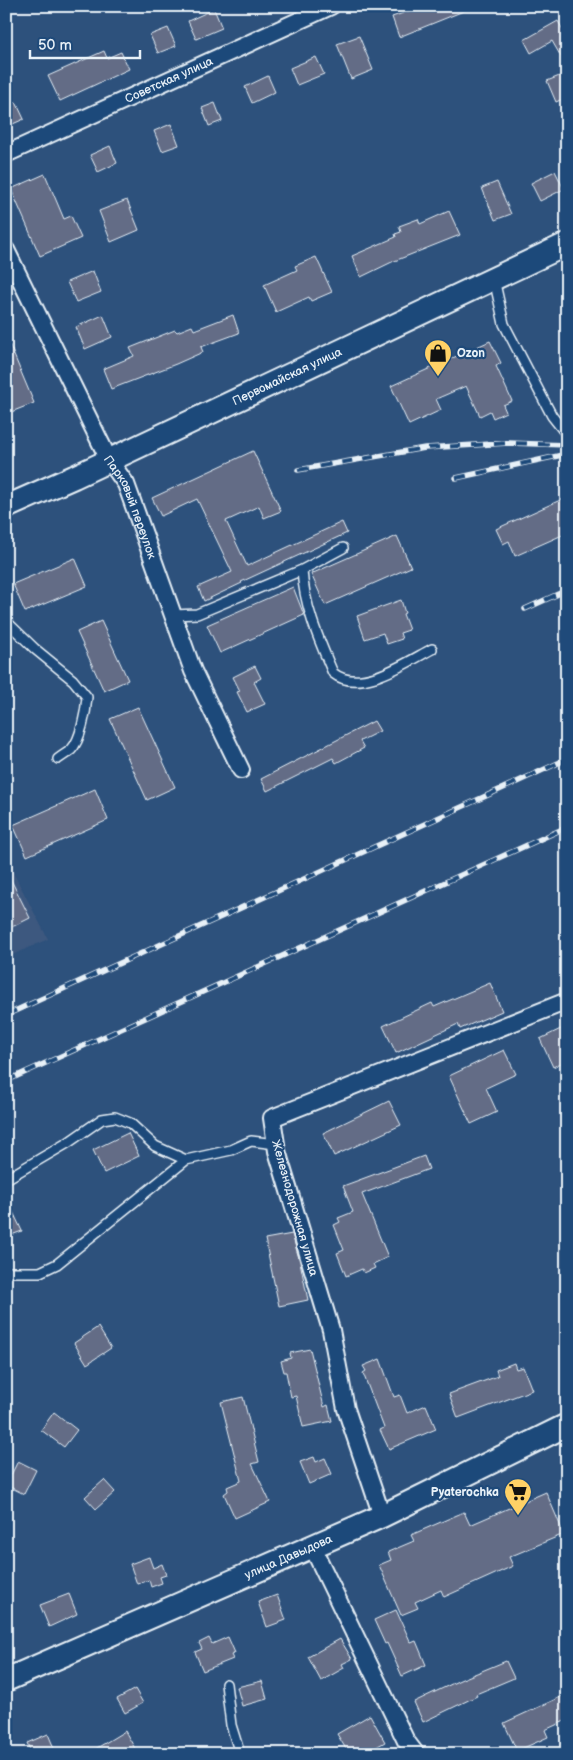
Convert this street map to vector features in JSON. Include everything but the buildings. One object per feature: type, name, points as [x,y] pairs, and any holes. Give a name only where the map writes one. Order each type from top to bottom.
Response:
[{"type":"main road","name":"Первомайская улица","points":[[6,507],[567,244]]},
{"type":"main road","name":"улица Давыдова","points":[[6,1680],[382,1516],[567,1425]]},
{"type":"street","name":"Советская улица","points":[[6,154],[331,6]]},
{"type":"street","name":"Парковый переулок","points":[[6,250],[109,460],[126,484],[193,671],[242,770]]},
{"type":"street","name":"Железнодорожная улица","points":[[382,1516],[346,1409],[331,1330],[276,1144],[272,1118],[567,1001]]},
{"type":"street","points":[[312,1546],[406,1741],[416,1754]]},
{"type":"lane","points":[[494,278],[504,324],[552,416],[567,435]]},
{"type":"lane","points":[[173,615],[197,614],[302,570],[343,548]]},
{"type":"lane","points":[[302,570],[303,586],[312,623],[333,673],[340,678],[361,680],[374,678],[432,650]]},
{"type":"lane","points":[[6,621],[35,649],[73,680],[87,697],[86,711],[80,732],[72,749],[58,759]]},
{"type":"lane","points":[[6,1179],[69,1142],[102,1119],[115,1117],[130,1123],[155,1146],[186,1160]]},
{"type":"lane","points":[[6,1272],[40,1272],[57,1264],[186,1160],[231,1150],[251,1141],[276,1144]]},
{"type":"lane","points":[[226,1684],[231,1725],[240,1754]]},
{"type":"shaded area","points":[[6,859],[48,939],[6,958]]},
{"type":"railway","points":[[298,470],[425,448],[509,443],[567,445]]},
{"type":"railway","points":[[456,478],[567,454]]},
{"type":"railway","points":[[525,609],[567,590]]},
{"type":"railway","points":[[6,1015],[567,759]]},
{"type":"railway","points":[[6,1081],[567,827]]},
{"type":"place","name":"Ozon","points":[[438,377]]},
{"type":"place","name":"Pyaterochka","points":[[518,1516]]}]
